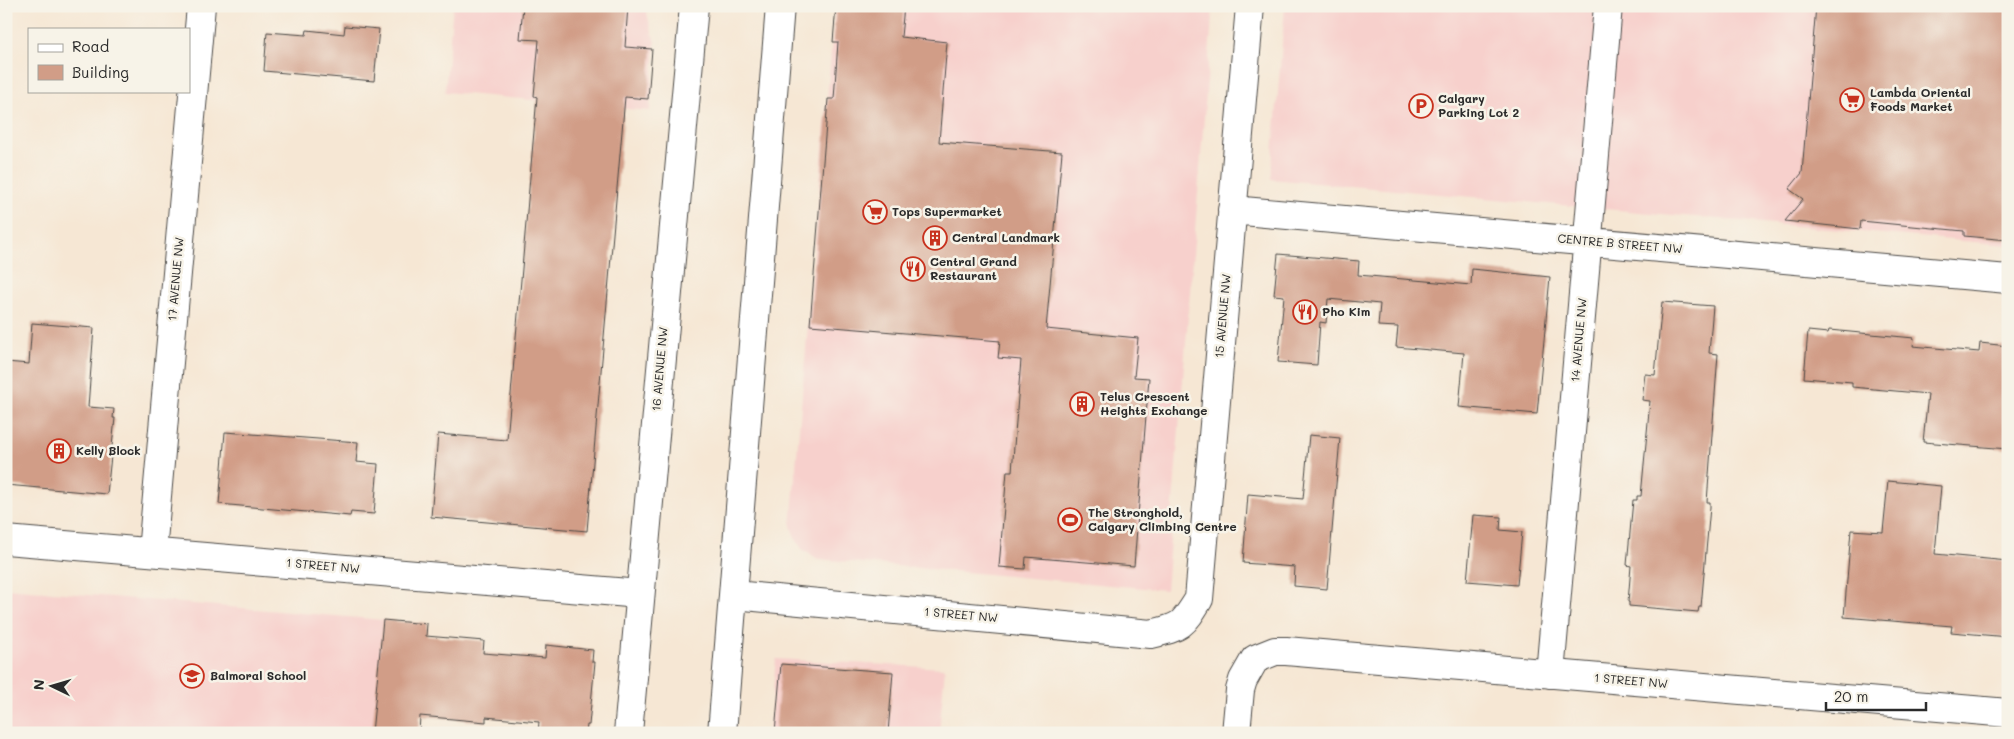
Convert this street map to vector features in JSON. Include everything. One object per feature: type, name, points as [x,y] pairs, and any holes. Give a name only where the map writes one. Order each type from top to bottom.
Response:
[{"type":"main road","name":"17 AVENUE NW","points":[[152,552],[201,6]]},
{"type":"main road","name":"16 AVENUE NW","points":[[628,733],[694,6]]},
{"type":"main road","points":[[722,733],[780,6]]},
{"type":"main road","name":"15 AVENUE NW","points":[[1185,622],[1199,599],[1250,6]]},
{"type":"main road","name":"14 AVENUE NW","points":[[1550,674],[1608,6]]},
{"type":"main road","name":"CENTRE B STREET NW","points":[[1232,210],[2008,279]]},
{"type":"main road","name":"1 STREET NW","points":[[6,540],[640,594]]},
{"type":"main road","name":"1 STREET NW","points":[[734,595],[1151,634],[1173,629],[1185,622]]},
{"type":"main road","name":"1 STREET NW","points":[[1236,733],[1240,690],[1243,680],[1255,658],[1286,651],[2008,714]]},
{"type":"shaded area","points":[[453,6],[645,6],[655,43],[650,111],[445,92]]},
{"type":"shaded area","points":[[835,6],[1213,6],[1166,590],[818,559],[802,549],[795,538],[791,526]]},
{"type":"shaded area","points":[[1285,6],[2008,6],[2008,245],[1271,179]]},
{"type":"shaded area","name":"Balmoral School","points":[[6,588],[383,620],[372,733],[6,733]]},
{"type":"shaded area","points":[[776,659],[945,668],[939,733],[769,733]]},
{"type":"building","points":[[523,6],[628,6],[625,47],[652,49],[648,99],[625,97],[587,531],[431,517],[438,434],[507,440],[537,97],[534,96],[539,40],[520,39]]},
{"type":"building","name":"Central Landmark","points":[[836,6],[904,6],[901,37],[947,42],[939,142],[1062,152],[1046,329],[1138,338],[1134,377],[1149,378],[1134,566],[1026,557],[1025,569],[999,567],[1007,471],[1012,471],[1021,360],[998,358],[1000,341],[810,325],[828,99],[834,99],[838,42],[833,42]]},
{"type":"building","points":[[1816,6],[2008,6],[2008,240],[1964,236],[1964,231],[1861,221],[1860,229],[1785,221],[1803,199],[1789,189],[1802,173]]},
{"type":"building","points":[[345,26],[379,29],[374,81],[264,71],[267,32],[306,35],[307,30],[344,34]]},
{"type":"building","points":[[1278,254],[1359,261],[1358,275],[1471,285],[1472,269],[1550,277],[1537,414],[1459,407],[1464,353],[1396,347],[1398,327],[1378,326],[1380,304],[1328,299],[1326,323],[1320,322],[1317,365],[1278,362],[1284,296],[1274,295]]},
{"type":"building","points":[[1662,302],[1713,306],[1709,353],[1718,354],[1707,502],[1710,502],[1710,507],[1701,607],[1699,607],[1698,612],[1629,606],[1628,602],[1631,566],[1627,565],[1633,500],[1637,500],[1637,496],[1641,496],[1650,401],[1642,400],[1645,374],[1655,375]]},
{"type":"building","name":"Kelly Block","points":[[32,323],[94,328],[88,407],[114,409],[113,418],[115,418],[107,494],[6,485],[6,362],[29,364]]},
{"type":"building","points":[[1829,330],[1914,338],[1913,346],[1979,352],[1980,343],[2008,346],[2008,449],[1923,442],[1928,394],[1852,387],[1852,382],[1804,378],[1808,331],[1828,333]]},
{"type":"building","points":[[225,432],[358,442],[356,462],[378,464],[374,514],[351,512],[350,516],[219,504]]},
{"type":"building","points":[[1309,435],[1340,438],[1327,589],[1294,586],[1295,567],[1243,563],[1248,494],[1303,499]]},
{"type":"building","points":[[1888,481],[1941,486],[1935,554],[2008,561],[2008,637],[1951,632],[1952,626],[1844,617],[1851,530],[1883,532]]},
{"type":"building","points":[[1473,515],[1501,517],[1500,530],[1522,532],[1517,585],[1467,581]]},
{"type":"building","points":[[383,620],[427,624],[426,636],[484,641],[483,653],[545,658],[546,645],[593,650],[592,662],[595,662],[589,725],[587,725],[586,733],[538,733],[539,722],[486,717],[486,722],[420,716],[419,733],[372,733]]},
{"type":"building","points":[[781,664],[893,672],[888,733],[775,733]]},
{"type":"place","name":"Lambda Oriental Foods Market","points":[[1852,100]]},
{"type":"place","name":"Calgary Parking Lot 2","points":[[1421,106]]},
{"type":"place","name":"Tops Supermarket","points":[[875,212]]},
{"type":"place","name":"Central Landmark","points":[[935,238]]},
{"type":"place","name":"Central Grand Restaurant","points":[[913,269]]},
{"type":"place","name":"Pho Kim","points":[[1305,312]]},
{"type":"place","name":"Telus Crescent Heights Exchange","points":[[1082,404]]},
{"type":"place","name":"Kelly Block","points":[[59,451]]},
{"type":"place","name":"The Stronghold, Calgary Climbing Centre","points":[[1070,520]]},
{"type":"place","name":"Balmoral School","points":[[192,676]]}]
